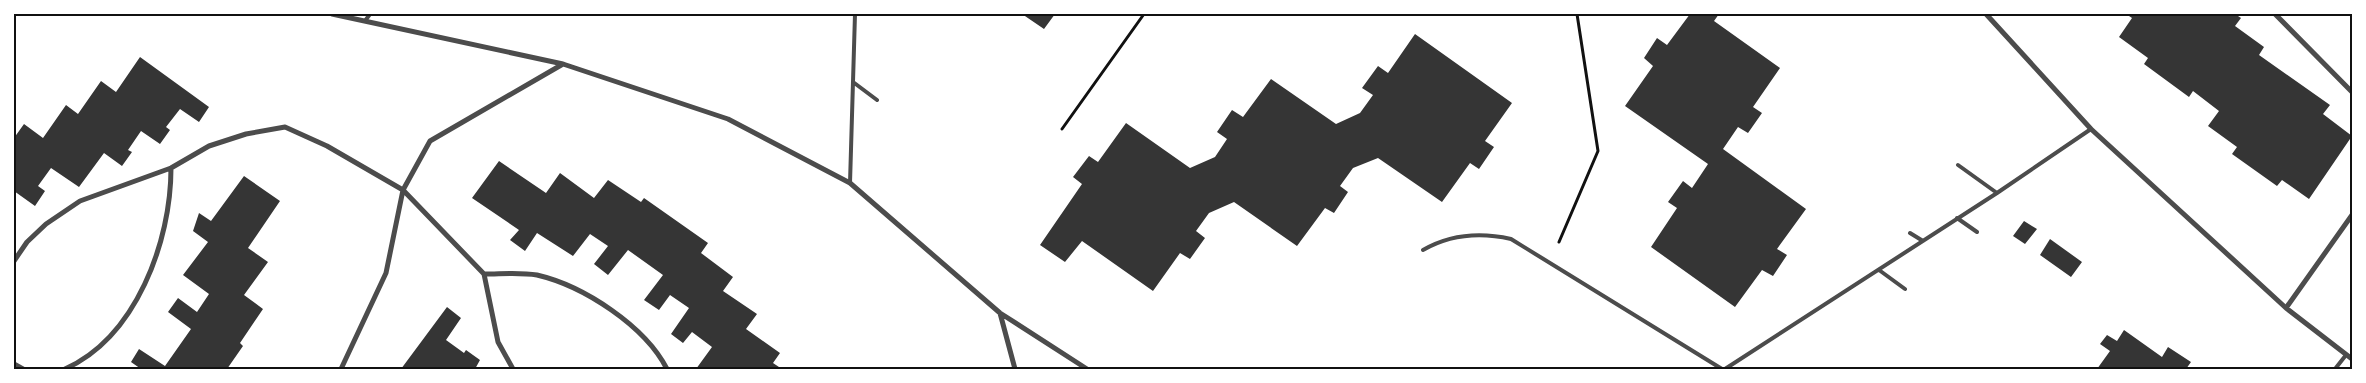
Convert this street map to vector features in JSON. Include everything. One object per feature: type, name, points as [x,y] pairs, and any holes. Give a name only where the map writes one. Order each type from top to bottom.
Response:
[{"type":"street","points":[[332,14],[563,64],[728,119],[850,183],[1000,313],[1087,369]]},
{"type":"street","points":[[1986,14],[2091,129],[2286,308],[2352,359]]},
{"type":"street","points":[[2275,14],[2352,92]]},
{"type":"street","points":[[341,369],[386,273],[403,190],[430,141],[563,64]]},
{"type":"street","points":[[14,261],[28,242],[46,224],[80,201],[171,168],[209,146],[246,134],[285,127],[327,146],[403,190],[484,274],[498,342],[514,369]]},
{"type":"street","points":[[65,369],[83,361],[107,340],[137,299],[155,264],[162,240],[171,188],[171,168]]},
{"type":"street","points":[[2286,308],[2352,215]]},
{"type":"street","points":[[484,274],[537,275],[596,300],[644,338],[660,355],[668,369]]},
{"type":"street","points":[[1000,313],[1015,369]]},
{"type":"street","points":[[14,364],[23,369]]},
{"type":"lane","points":[[365,21],[370,14]]},
{"type":"lane","points":[[850,183],[855,14]]},
{"type":"lane","points":[[853,82],[877,100]]},
{"type":"lane","points":[[1423,250],[1439,241],[1458,236],[1495,235],[1511,239],[1723,369],[1879,270],[2091,129]]},
{"type":"lane","points":[[1958,165],[1997,193]]},
{"type":"lane","points":[[1958,218],[1977,232]]},
{"type":"lane","points":[[1910,233],[1923,241]]},
{"type":"lane","points":[[1879,270],[1906,288]]},
{"type":"lane","points":[[2335,369],[2346,355]]},
{"type":"path","points":[[1062,129],[1144,14]]},
{"type":"path","points":[[1550,263],[1598,151],[1577,14]]},
{"type":"building","points":[[1022,14],[1055,14],[1044,29]]},
{"type":"building","points":[[1690,14],[1719,14],[1714,21],[1780,68],[1753,107],[1762,113],[1748,133],[1738,127],[1723,149],[1806,209],[1777,249],[1787,255],[1773,276],[1762,270],[1735,307],[1651,247],[1677,208],[1668,202],[1683,181],[1692,188],[1708,164],[1625,106],[1653,66],[1644,58],[1657,38],[1667,45]]},
{"type":"building","points":[[2126,14],[2235,14],[2241,18],[2235,26],[2264,47],[2259,55],[2330,105],[2323,114],[2352,136],[2309,199],[2282,180],[2277,186],[2232,154],[2237,147],[2208,126],[2219,111],[2193,91],[2189,97],[2144,64],[2148,58],[2119,37],[2132,18]]},
{"type":"building","points":[[1415,34],[1512,103],[1485,141],[1494,147],[1479,169],[1470,163],[1442,202],[1378,158],[1353,168],[1340,186],[1348,192],[1334,213],[1325,208],[1297,246],[1234,202],[1209,213],[1196,231],[1205,238],[1190,259],[1180,253],[1153,291],[1082,241],[1065,262],[1040,245],[1082,184],[1073,177],[1089,156],[1098,162],[1126,123],[1190,168],[1215,157],[1227,139],[1217,132],[1232,110],[1243,117],[1271,79],[1336,124],[1360,113],[1373,95],[1362,88],[1378,66],[1388,73]]},
{"type":"building","points":[[140,57],[209,107],[199,122],[180,109],[166,127],[170,130],[160,144],[141,131],[128,150],[132,152],[122,166],[104,153],[79,187],[51,168],[38,186],[45,191],[35,206],[14,191],[14,138],[24,124],[43,138],[66,105],[78,114],[101,81],[116,92]]},
{"type":"building","points":[[499,161],[546,193],[560,173],[594,198],[608,180],[641,202],[644,198],[708,243],[701,253],[733,277],[723,291],[757,314],[746,329],[780,353],[773,363],[782,369],[696,369],[712,347],[692,332],[683,343],[671,334],[689,308],[670,295],[659,310],[644,300],[663,275],[628,250],[608,275],[594,264],[608,246],[590,234],[573,256],[537,233],[525,251],[510,240],[519,230],[472,198]]},
{"type":"building","points":[[244,176],[280,201],[248,248],[268,262],[244,295],[263,309],[240,343],[243,346],[227,369],[141,369],[131,362],[139,349],[165,366],[191,329],[168,312],[178,298],[197,312],[209,294],[183,275],[208,242],[193,231],[199,213],[211,221]]},
{"type":"building","points":[[2024,221],[2037,229],[2025,244],[2013,236]]},
{"type":"building","points":[[2050,239],[2082,262],[2071,277],[2040,255]]},
{"type":"building","points":[[447,307],[461,318],[446,340],[464,353],[466,350],[480,360],[475,369],[401,369]]},
{"type":"building","points":[[2124,330],[2162,357],[2168,347],[2191,362],[2186,369],[2097,369],[2110,351],[2100,344],[2107,335],[2117,341]]}]
